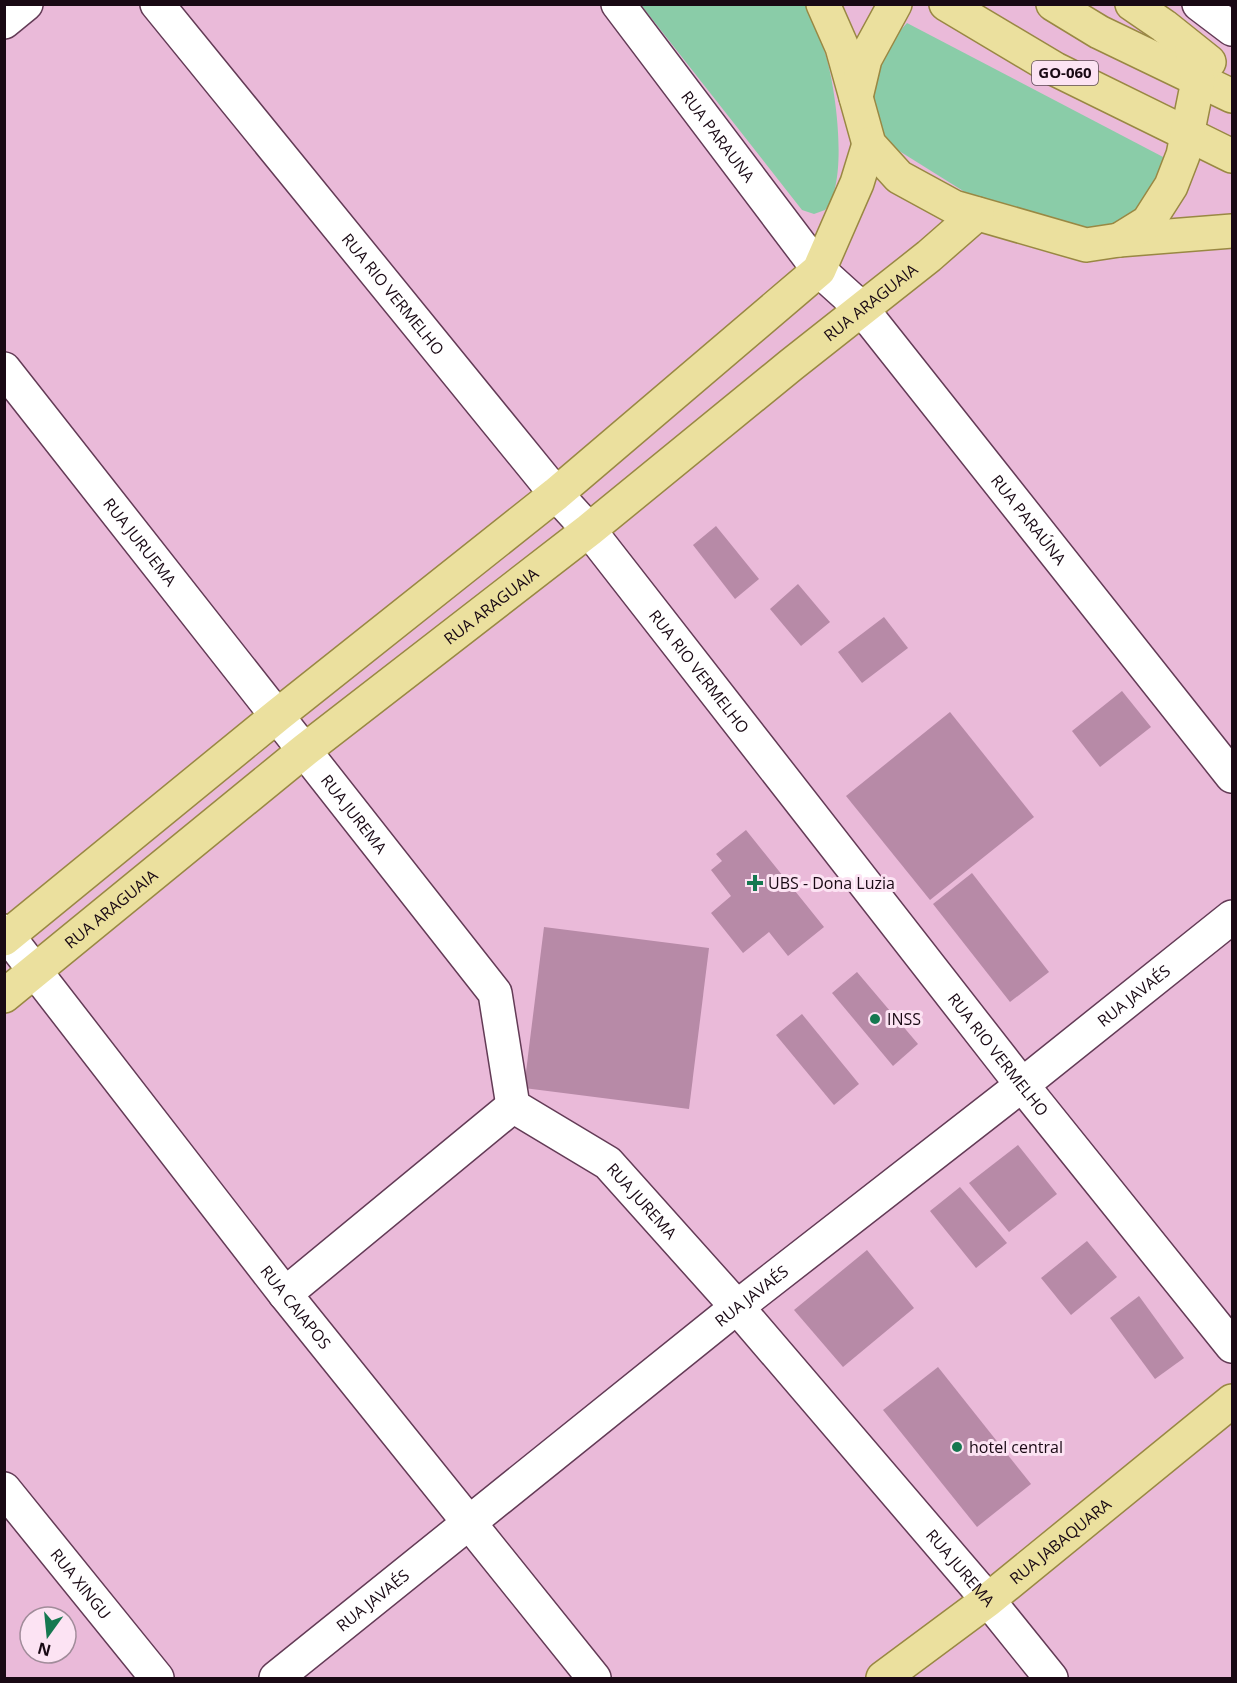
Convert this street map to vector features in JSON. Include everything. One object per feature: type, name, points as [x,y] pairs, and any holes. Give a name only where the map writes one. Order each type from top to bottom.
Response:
[{"type":"main road","points":[[823,4],[842,47],[868,144],[899,177],[954,207],[1086,245],[1119,240],[1233,231]]},
{"type":"main road","points":[[856,99],[865,59],[896,4]]},
{"type":"main road","name":"GO-060","points":[[946,4],[1055,69],[1233,156]]},
{"type":"main road","points":[[1053,4],[1099,32],[1233,79]]},
{"type":"main road","points":[[1132,4],[1164,26],[1195,65],[1233,96]]},
{"type":"main road","points":[[1119,240],[1148,222],[1171,186],[1188,134],[1195,65]]},
{"type":"main road","points":[[6,935],[556,494],[819,270],[857,183],[868,144]]},
{"type":"main road","name":"RUA ARAGUAIA","points":[[4,996],[305,750],[589,530],[861,308],[929,256],[977,214]]},
{"type":"main road","name":"RUA JABAQUARA","points":[[883,1678],[988,1600],[1233,1401]]},
{"type":"street","points":[[4,22],[26,4]]},
{"type":"street","name":"RUA RIO VERMELHO","points":[[157,4],[556,494],[589,530],[1022,1085],[1233,1346]]},
{"type":"street","name":"RUA PARAUNA","points":[[618,4],[819,270]]},
{"type":"street","name":"RUA PARAÚNA","points":[[819,270],[861,308],[1233,776]]},
{"type":"street","name":"RUA JURUEMA","points":[[4,369],[278,715]]},
{"type":"street","name":"RUA JUREMA","points":[[278,715],[495,993],[513,1106],[608,1163],[737,1307],[988,1600],[1051,1678]]},
{"type":"street","name":"RUA JAVAÉS","points":[[276,1678],[737,1307],[1022,1085],[1233,916]]},
{"type":"street","name":"RUA CAIAPOS","points":[[6,935],[37,971],[285,1294],[594,1678]]},
{"type":"street","points":[[285,1294],[513,1106]]},
{"type":"street","name":"RUA XINGU","points":[[4,1489],[157,1678]]},
{"type":"green space","points":[[641,5],[806,5],[826,56],[836,113],[837,179],[832,197],[825,210],[814,214],[802,210]]},
{"type":"green space","points":[[907,23],[1165,158],[1158,182],[1144,203],[1125,220],[1101,229],[1076,231],[976,199],[888,144],[877,120],[873,93],[877,66],[889,43]]},
{"type":"building","points":[[716,526],[759,579],[735,599],[693,545]]},
{"type":"building","points":[[798,584],[830,622],[801,646],[770,609]]},
{"type":"building","points":[[884,617],[908,648],[862,683],[838,652]]},
{"type":"building","points":[[1122,691],[1151,727],[1100,767],[1072,731]]},
{"type":"building","points":[[950,712],[1034,817],[930,900],[846,796]]},
{"type":"building","name":"UBS - Dona Luzia","points":[[746,830],[824,927],[788,956],[769,932],[743,953],[711,913],[731,896],[711,870],[722,861],[716,854]]},
{"type":"building","points":[[972,873],[1049,972],[1010,1002],[933,904]]},
{"type":"building","points":[[544,927],[709,948],[689,1109],[524,1088]]},
{"type":"building","name":"INSS","points":[[857,972],[918,1044],[893,1066],[832,993]]},
{"type":"building","points":[[802,1014],[859,1084],[834,1105],[776,1035]]},
{"type":"building","points":[[1018,1145],[1057,1194],[1009,1232],[969,1183]]},
{"type":"building","points":[[960,1187],[1007,1243],[976,1268],[930,1211]]},
{"type":"building","points":[[1087,1241],[1117,1277],[1071,1315],[1041,1278]]},
{"type":"building","points":[[867,1250],[914,1308],[843,1367],[794,1310]]},
{"type":"building","points":[[1139,1296],[1184,1358],[1155,1379],[1110,1318]]},
{"type":"building","name":"hotel central","points":[[938,1367],[1031,1484],[977,1527],[883,1410]]},
{"type":"place","name":"UBS - Dona Luzia","points":[[755,883]]},
{"type":"place","name":"INSS","points":[[875,1019]]},
{"type":"place","name":"hotel central","points":[[957,1447]]}]
